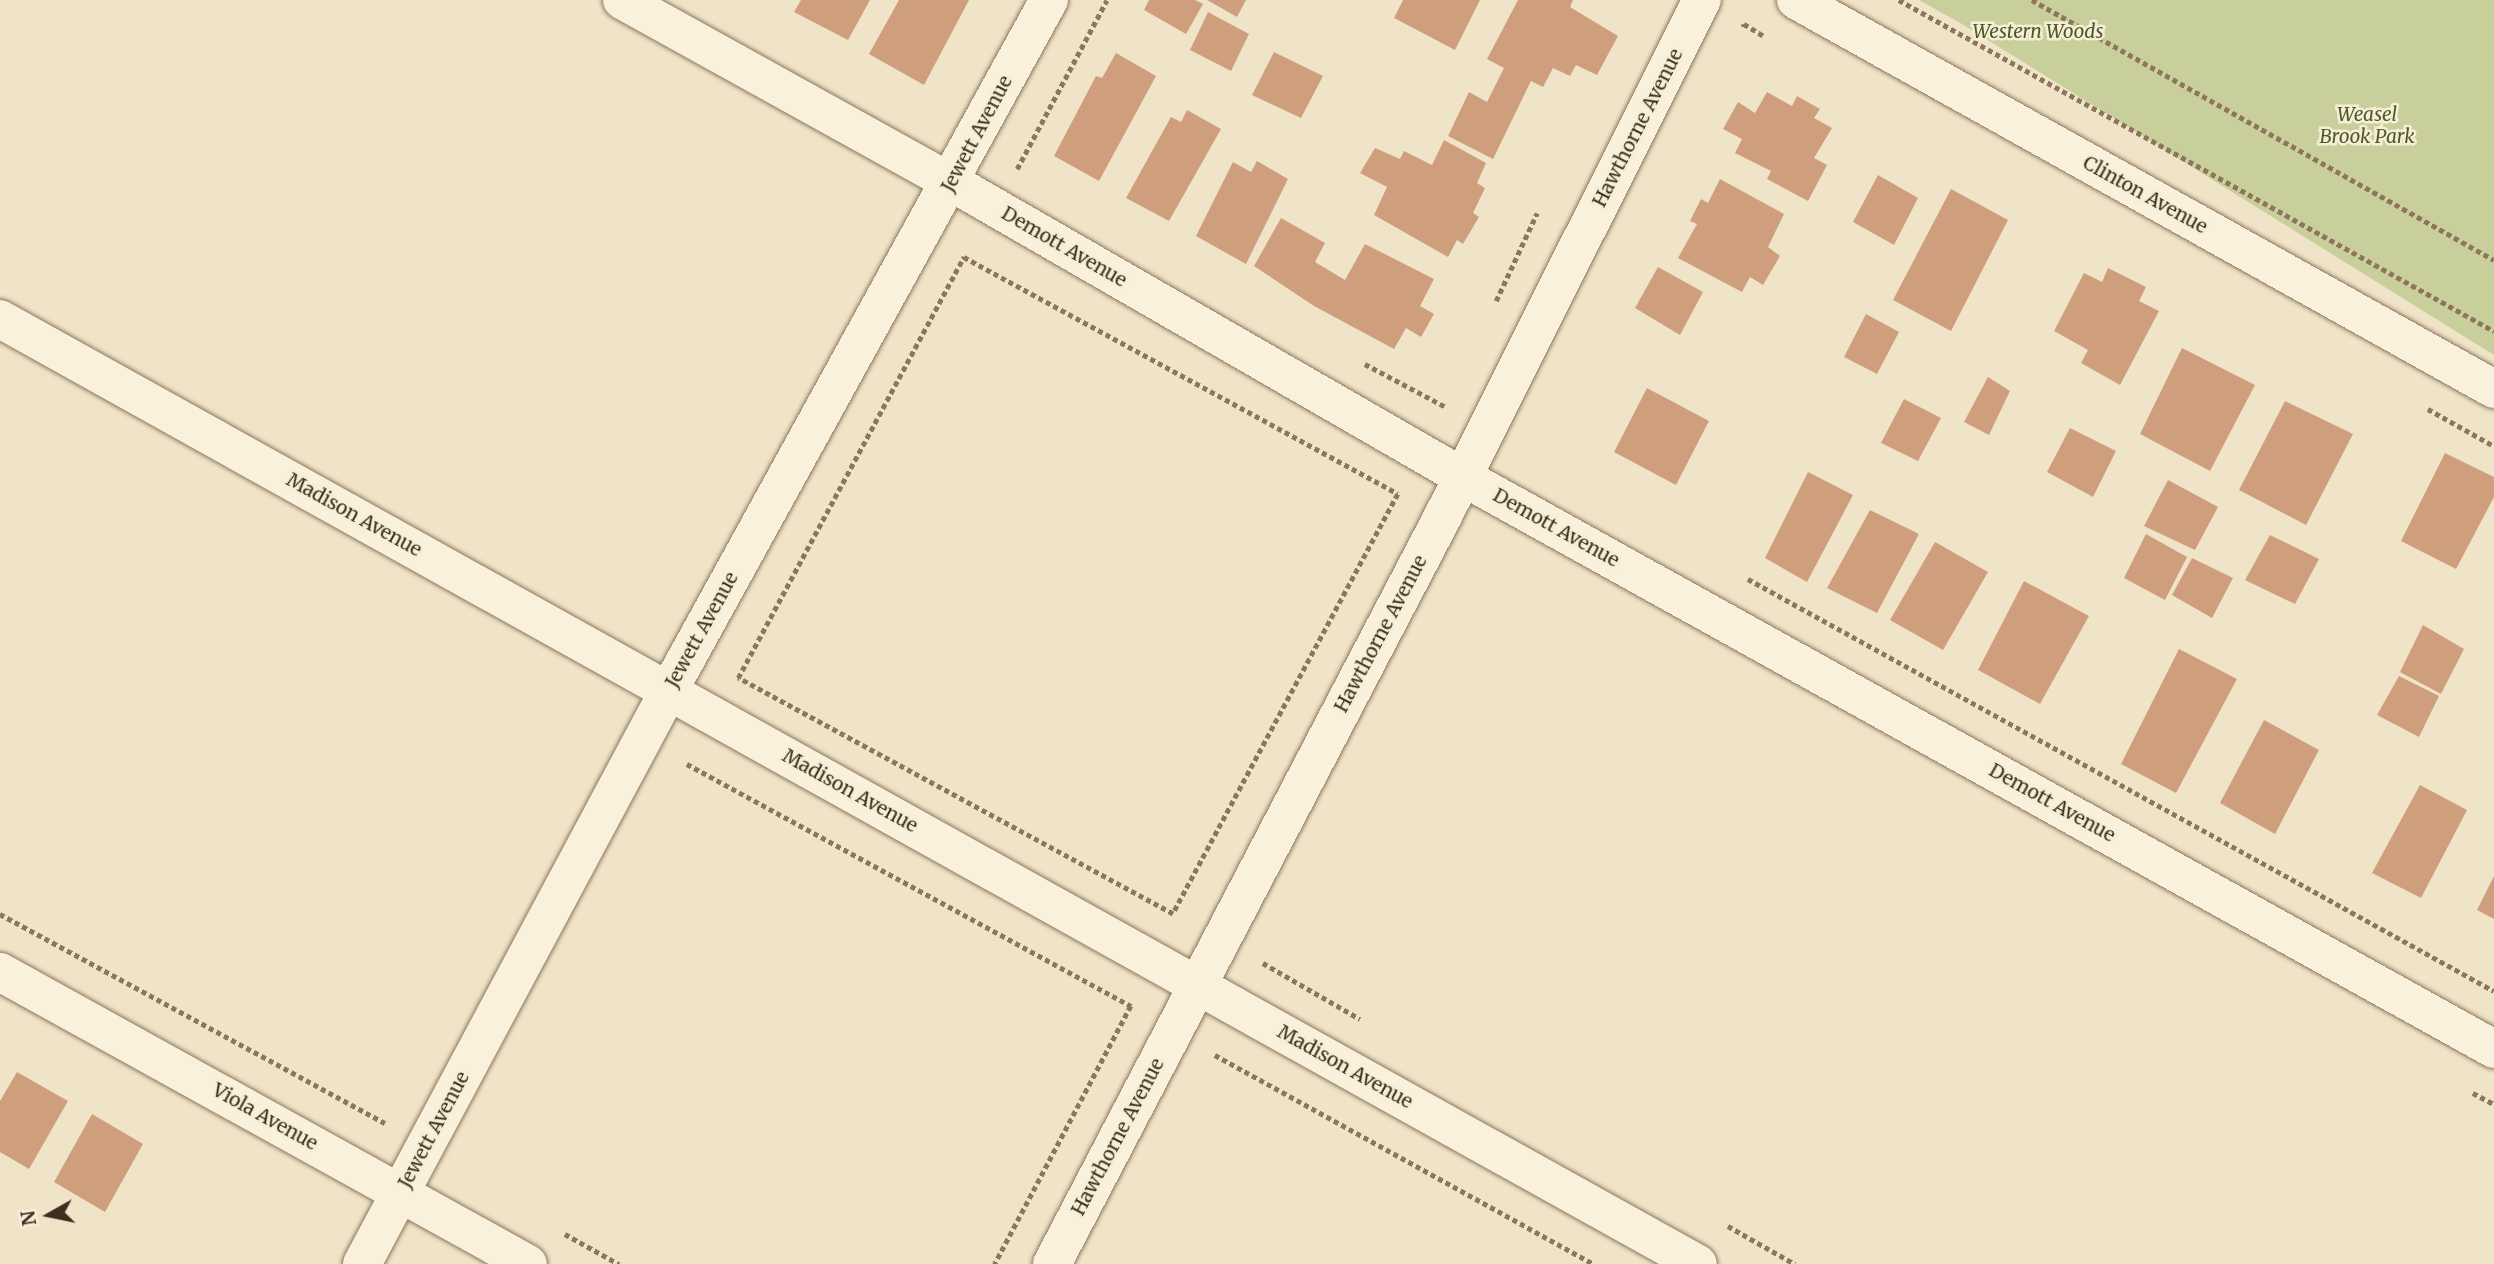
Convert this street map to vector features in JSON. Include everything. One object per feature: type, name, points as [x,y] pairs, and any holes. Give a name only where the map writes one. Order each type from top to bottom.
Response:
[{"type":"street","name":"Demott Avenue","points":[[622,0],[951,181],[1463,477],[2494,1049]]},
{"type":"street","name":"Jewett Avenue","points":[[362,1264],[669,690],[1049,0]]},
{"type":"street","name":"Hawthorne Avenue","points":[[1052,1264],[1463,477],[1702,0]]},
{"type":"street","name":"Clinton Avenue","points":[[1796,0],[2494,389]]},
{"type":"street","name":"Madison Avenue","points":[[0,319],[1698,1264]]},
{"type":"street","name":"Viola Avenue","points":[[0,972],[401,1191],[528,1264]]},
{"type":"path","points":[[1028,177],[1016,170],[1107,0]]},
{"type":"path","points":[[1899,0],[2494,331]]},
{"type":"path","points":[[2032,0],[2494,260]]},
{"type":"path","points":[[1738,37],[1744,24],[1768,38]]},
{"type":"path","points":[[1491,310],[1537,213]]},
{"type":"path","points":[[964,257],[1398,494],[1173,914],[738,678],[964,257]]},
{"type":"path","points":[[1362,362],[1445,408],[1451,396]]},
{"type":"path","points":[[2421,405],[2494,446]]},
{"type":"path","points":[[1747,578],[2494,991]]},
{"type":"path","points":[[687,764],[1131,1006],[995,1264]]},
{"type":"path","points":[[0,914],[388,1125]]},
{"type":"path","points":[[1269,952],[1262,965],[1371,1026]]},
{"type":"path","points":[[1209,1066],[1216,1054],[1593,1264]]},
{"type":"path","points":[[2470,1091],[2494,1104]]},
{"type":"path","points":[[1723,1223],[1795,1264]]},
{"type":"green space","name":"Weasel Brook Park","points":[[1919,0],[2494,0],[2494,355],[1962,24]]},
{"type":"building","points":[[801,0],[870,0],[848,40],[794,12]]},
{"type":"building","points":[[899,0],[969,0],[924,85],[869,54]]},
{"type":"building","points":[[1149,0],[1195,0],[1203,4],[1186,34],[1144,10]]},
{"type":"building","points":[[1207,0],[1246,0],[1237,17]]},
{"type":"building","points":[[1403,0],[1480,0],[1455,50],[1394,18]]},
{"type":"building","points":[[1518,0],[1573,0],[1570,7],[1618,36],[1597,75],[1576,65],[1570,76],[1553,68],[1543,87],[1531,81],[1493,159],[1448,136],[1469,92],[1487,102],[1504,68],[1487,59]]},
{"type":"building","points":[[1208,12],[1249,34],[1231,71],[1190,50]]},
{"type":"building","points":[[1274,52],[1323,76],[1301,118],[1252,95]]},
{"type":"building","points":[[1116,53],[1156,76],[1099,181],[1054,156],[1096,76],[1102,78]]},
{"type":"building","points":[[1767,92],[1792,106],[1797,96],[1820,109],[1814,118],[1832,128],[1814,158],[1827,165],[1808,201],[1767,179],[1771,171],[1735,153],[1742,139],[1723,129],[1738,102],[1755,113]]},
{"type":"building","points":[[1187,110],[1221,129],[1169,221],[1126,198],[1171,117],[1181,122]]},
{"type":"building","points":[[1444,140],[1486,163],[1477,183],[1485,188],[1473,213],[1479,217],[1463,244],[1457,240],[1448,257],[1374,215],[1387,187],[1360,173],[1375,148],[1400,159],[1404,151],[1432,165]]},
{"type":"building","points":[[1257,161],[1288,179],[1246,264],[1196,236],[1233,162],[1251,172]]},
{"type":"building","points":[[1878,175],[1918,198],[1894,245],[1853,222]]},
{"type":"building","points":[[1720,179],[1784,214],[1768,247],[1780,256],[1763,285],[1750,277],[1742,292],[1678,258],[1697,224],[1690,221],[1701,199],[1708,203]]},
{"type":"building","points":[[1951,189],[2008,220],[1951,331],[1893,300]]},
{"type":"building","points":[[1281,218],[1325,243],[1315,262],[1345,280],[1365,244],[1434,279],[1420,306],[1434,314],[1421,337],[1406,328],[1394,349],[1314,306],[1254,266]]},
{"type":"building","points":[[1658,267],[1703,292],[1680,335],[1635,308]]},
{"type":"building","points":[[2108,268],[2146,287],[2139,301],[2159,311],[2120,385],[2081,363],[2088,350],[2054,331],[2084,273],[2102,282]]},
{"type":"building","points":[[1866,314],[1899,332],[1877,374],[1844,357]]},
{"type":"building","points":[[2182,348],[2255,385],[2210,471],[2140,434]]},
{"type":"building","points":[[1988,377],[2010,391],[1989,435],[1964,422]]},
{"type":"building","points":[[1647,388],[1709,421],[1676,485],[1614,452]]},
{"type":"building","points":[[1904,399],[1941,418],[1918,461],[1881,443]]},
{"type":"building","points":[[2285,401],[2353,434],[2306,525],[2239,490]]},
{"type":"building","points":[[2070,428],[2116,451],[2093,497],[2047,472]]},
{"type":"building","points":[[2445,453],[2494,477],[2494,497],[2456,569],[2401,541]]},
{"type":"building","points":[[1808,472],[1853,495],[1807,582],[1765,558]]},
{"type":"building","points":[[2168,480],[2218,507],[2195,550],[2144,526]]},
{"type":"building","points":[[1870,510],[1919,534],[1877,613],[1827,588]]},
{"type":"building","points":[[2146,534],[2187,557],[2165,600],[2124,578]]},
{"type":"building","points":[[2270,535],[2319,559],[2295,604],[2245,580]]},
{"type":"building","points":[[1935,542],[1988,572],[1943,650],[1890,620]]},
{"type":"building","points":[[2192,558],[2233,578],[2212,618],[2172,595]]},
{"type":"building","points":[[2024,581],[2089,616],[2040,704],[1978,670]]},
{"type":"building","points":[[2423,625],[2464,649],[2441,694],[2400,672]]},
{"type":"building","points":[[2179,649],[2237,679],[2176,793],[2121,764]]},
{"type":"building","points":[[2399,676],[2439,696],[2419,737],[2377,715]]},
{"type":"building","points":[[2264,720],[2319,750],[2275,834],[2220,803]]},
{"type":"building","points":[[2420,785],[2467,810],[2421,898],[2372,873]]},
{"type":"building","points":[[2494,876],[2494,919],[2477,910]]},
{"type":"building","points":[[17,1072],[68,1101],[29,1169],[0,1152],[0,1101]]},
{"type":"building","points":[[92,1114],[143,1144],[105,1212],[54,1182]]},
{"type":"park label","name":"Western Woods","points":[[2038,32]]}]
